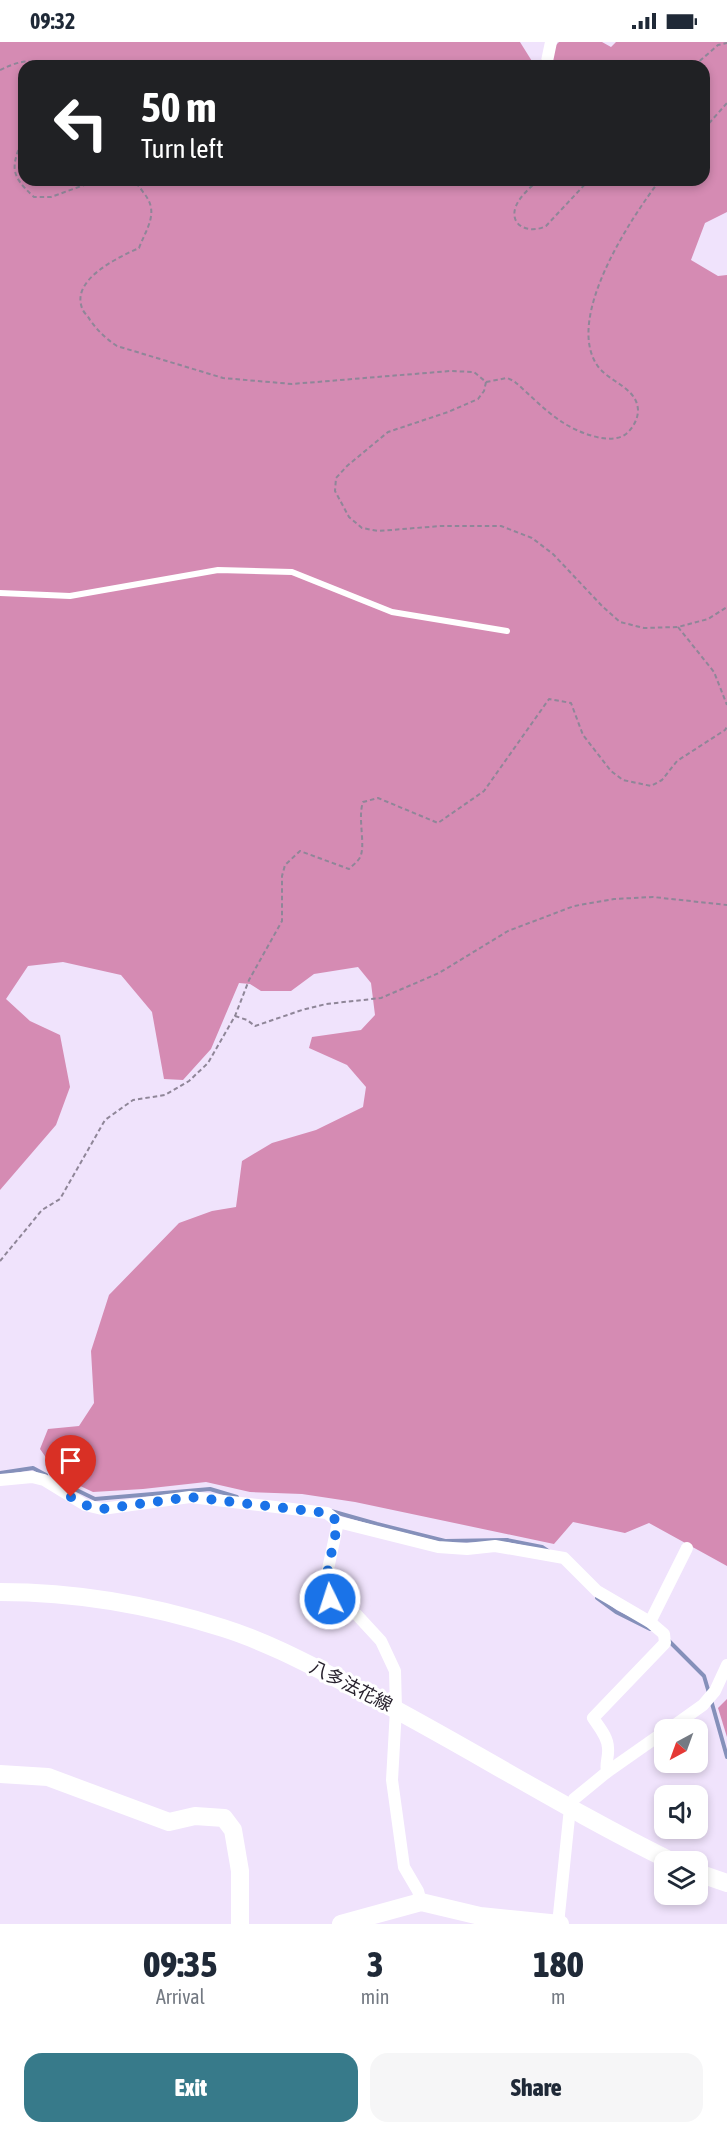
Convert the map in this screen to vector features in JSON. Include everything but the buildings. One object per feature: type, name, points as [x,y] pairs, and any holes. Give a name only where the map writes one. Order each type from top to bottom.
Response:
[{"type":"main road","name":"八多法花線","points":[[0,1592],[46,1592],[151,1608],[225,1629],[301,1660],[396,1709],[570,1808],[654,1852]]},
{"type":"main road","points":[[0,1774],[48,1777],[169,1822],[195,1816],[224,1818],[233,1830],[240,1871],[240,1924]]},
{"type":"main road","points":[[708,1876],[727,1883]]},
{"type":"main road","points":[[340,1924],[421,1902],[480,1916],[559,1924]]},
{"type":"street","points":[[547,60],[551,42]]},
{"type":"street","points":[[0,1480],[32,1477],[44,1480],[85,1505],[102,1509],[190,1497],[327,1513],[338,1522],[438,1547],[467,1549],[495,1546],[564,1558],[597,1591],[664,1634],[665,1643],[593,1718],[605,1736],[609,1748],[605,1765],[607,1773]]},
{"type":"street","points":[[338,1522],[324,1588],[330,1599],[357,1615],[381,1641],[395,1671],[396,1709],[392,1780],[404,1867],[418,1891],[421,1902]]},
{"type":"street","points":[[650,1623],[687,1548]]},
{"type":"street","points":[[684,1719],[704,1705],[715,1691],[727,1665]]},
{"type":"street","points":[[559,1924],[570,1808],[574,1799],[654,1740]]},
{"type":"lane","points":[[0,593],[70,596],[218,570],[292,572],[392,612],[507,631]]},
{"type":"path","points":[[701,60],[717,45],[727,43]]},
{"type":"path","points":[[0,70],[18,62]]},
{"type":"path","points":[[710,122],[727,103]]},
{"type":"path","points":[[18,150],[14,171],[18,180]]},
{"type":"path","points":[[22,186],[34,196],[51,196],[80,186]]},
{"type":"path","points":[[139,186],[150,199],[153,212],[139,248],[106,264],[92,277],[82,292],[82,308],[103,336],[117,346],[223,378],[292,384],[450,370],[474,372],[486,382]]},
{"type":"path","points":[[532,186],[514,209],[516,221],[524,228],[531,230],[538,230],[546,226],[583,186]]},
{"type":"path","points":[[486,382],[507,378],[514,381],[561,422],[575,430],[611,439],[628,433],[637,416],[638,408],[635,397],[626,388],[605,375],[596,363],[589,348],[588,332],[603,274],[612,253],[642,203],[655,186]]},
{"type":"path","points":[[486,382],[484,391],[478,399],[448,412],[388,432],[347,466],[336,478],[335,491],[349,518],[362,528],[378,531],[441,526],[501,526],[532,538],[552,554],[603,607],[620,621],[644,628],[678,627],[708,619],[727,607]]},
{"type":"path","points":[[678,627],[714,672],[727,705]]},
{"type":"path","points":[[0,1261],[42,1210],[60,1199],[105,1120],[133,1100],[165,1095],[189,1081],[208,1063],[235,1016],[249,980],[282,921],[282,876],[285,865],[300,851],[348,869],[360,858],[362,850],[360,812],[363,802],[378,798],[438,824],[484,791],[549,699],[571,704],[583,735],[611,771],[623,780],[651,786],[662,780],[677,761],[727,727]]},
{"type":"path","points":[[235,1016],[255,1026],[326,1004],[381,998],[439,973],[508,931],[574,906],[614,899],[653,897],[727,905]]},
{"type":"shaded area","points":[[0,42],[520,42],[531,60],[18,60],[18,186],[710,186],[710,60],[541,60],[559,42],[602,42],[611,47],[616,42],[727,42],[727,212],[705,223],[691,260],[718,276],[727,275],[727,1566],[649,1523],[625,1533],[573,1522],[554,1544],[355,1502],[302,1494],[250,1492],[206,1482],[93,1492],[59,1476],[40,1449],[48,1429],[79,1426],[94,1403],[91,1351],[109,1295],[179,1223],[212,1211],[236,1207],[242,1161],[272,1143],[316,1130],[363,1107],[366,1087],[347,1065],[309,1048],[312,1037],[361,1030],[375,1015],[371,983],[358,967],[314,974],[291,991],[261,991],[250,984],[239,983],[211,1049],[183,1080],[164,1079],[152,1012],[121,975],[63,962],[28,966],[6,999],[30,1021],[60,1035],[70,1087],[56,1125],[0,1190]]},
{"type":"shaded area","points":[[727,1699],[727,1737],[718,1708]]},
{"type":"waterway","points":[[0,1473],[33,1468],[46,1475]]},
{"type":"waterway","points":[[56,1480],[95,1499],[210,1489],[237,1497]]},
{"type":"waterway","points":[[331,1511],[445,1541],[507,1540],[542,1547],[548,1551]]},
{"type":"waterway","points":[[597,1598],[616,1612],[650,1629]]},
{"type":"waterway","points":[[669,1641],[704,1676],[709,1693]]},
{"type":"waterway","points":[[711,1700],[727,1757]]},
{"type":"route","points":[[71,1497],[85,1505],[102,1509],[190,1497],[225,1503],[327,1513],[338,1522],[324,1588],[330,1599]]}]
